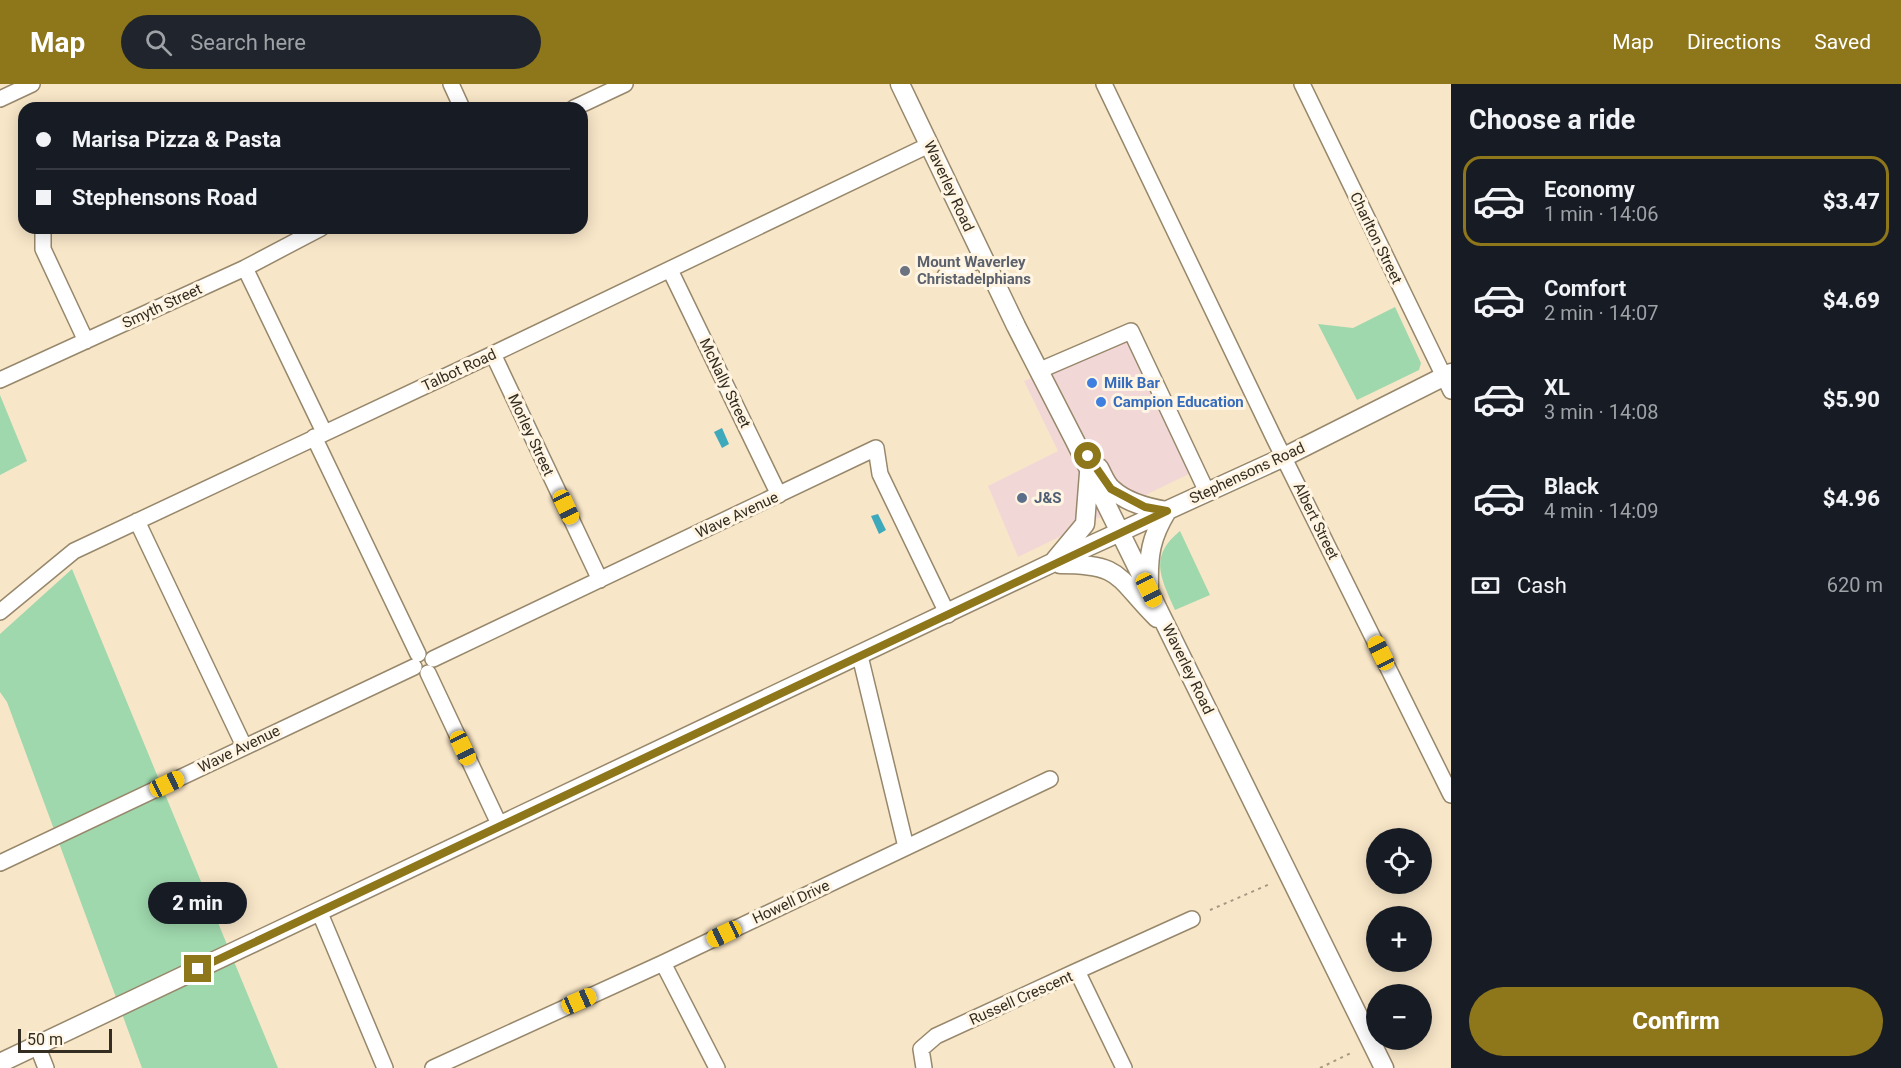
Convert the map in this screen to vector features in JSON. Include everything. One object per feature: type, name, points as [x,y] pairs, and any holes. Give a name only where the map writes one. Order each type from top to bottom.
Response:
[{"type":"main road","name":"Waverley Road","points":[[900,84],[1038,371],[1169,629],[1382,1066]]},
{"type":"main road","name":"Stephensons Road","points":[[0,1063],[1052,564],[1448,380]]},
{"type":"main road","points":[[1075,441],[1100,470],[1111,489],[1145,507],[1167,511],[1154,532],[1149,560],[1149,590]]},
{"type":"main road","points":[[1052,564],[1085,524],[1089,472]]},
{"type":"main road","points":[[1052,564],[1104,566],[1119,575],[1169,629]]},
{"type":"street","points":[[0,99],[32,84]]},
{"type":"street","points":[[451,84],[459,102]]},
{"type":"street","points":[[587,102],[625,84]]},
{"type":"street","name":"Albert Street","points":[[1104,84],[1284,457],[1451,795]]},
{"type":"street","name":"Charlton Street","points":[[1302,84],[1448,380]]},
{"type":"street","name":"Talbot Road","points":[[0,612],[74,551],[670,270],[929,144]]},
{"type":"street","points":[[43,234],[42,249],[86,341]]},
{"type":"street","name":"Smyth Street","points":[[0,380],[245,268],[304,234]]},
{"type":"street","points":[[945,276],[983,258]]},
{"type":"street","points":[[245,268],[423,663],[500,826]]},
{"type":"street","name":"McNally Street","points":[[670,270],[779,495]]},
{"type":"street","points":[[1038,371],[1131,331],[1207,492]]},
{"type":"street","name":"Morley Street","points":[[493,354],[600,580]]},
{"type":"street","name":"Wave Avenue","points":[[0,863],[876,448],[880,474],[948,615]]},
{"type":"street","points":[[137,521],[244,746]]},
{"type":"street","points":[[860,656],[906,848]]},
{"type":"street","name":"Howell Drive","points":[[433,1068],[663,963],[1050,779]]},
{"type":"street","points":[[319,911],[385,1068]]},
{"type":"street","points":[[1077,971],[1192,919]]},
{"type":"street","points":[[663,963],[717,1068]]},
{"type":"street","name":"Russell Crescent","points":[[924,1068],[921,1049],[936,1036],[1077,971],[1124,1068]]},
{"type":"street","points":[[37,1045],[46,1068]]},
{"type":"path","points":[[1210,910],[1270,884]]},
{"type":"path","points":[[1320,1068],[1353,1052]]},
{"type":"shaded area","points":[[1129,337],[1191,473],[1018,557],[988,486],[1058,451],[1024,381]]},
{"type":"green space","points":[[1395,307],[1421,363],[1419,370],[1357,400],[1318,324],[1353,328]]},
{"type":"green space","points":[[0,395],[27,461],[0,475]]},
{"type":"green space","points":[[1180,531],[1210,595],[1175,610],[1165,588],[1160,568],[1164,550]]},
{"type":"green space","points":[[72,569],[278,1068],[142,1068],[7,702],[0,692],[0,634]]},
{"type":"water","points":[[722,428],[729,444],[722,448],[714,432]]},
{"type":"water","points":[[878,514],[886,530],[879,534],[871,516]]},
{"type":"place","name":"Mount Waverley Christadelphians","points":[[905,271]]},
{"type":"place","name":"Milk Bar","points":[[1092,383]]},
{"type":"place","name":"Campion Education","points":[[1101,402]]},
{"type":"place","name":"J&S","points":[[1022,498]]},
{"type":"route","points":[[198,969],[1167,511],[1145,507],[1111,489],[1100,470],[1088,456]]}]
